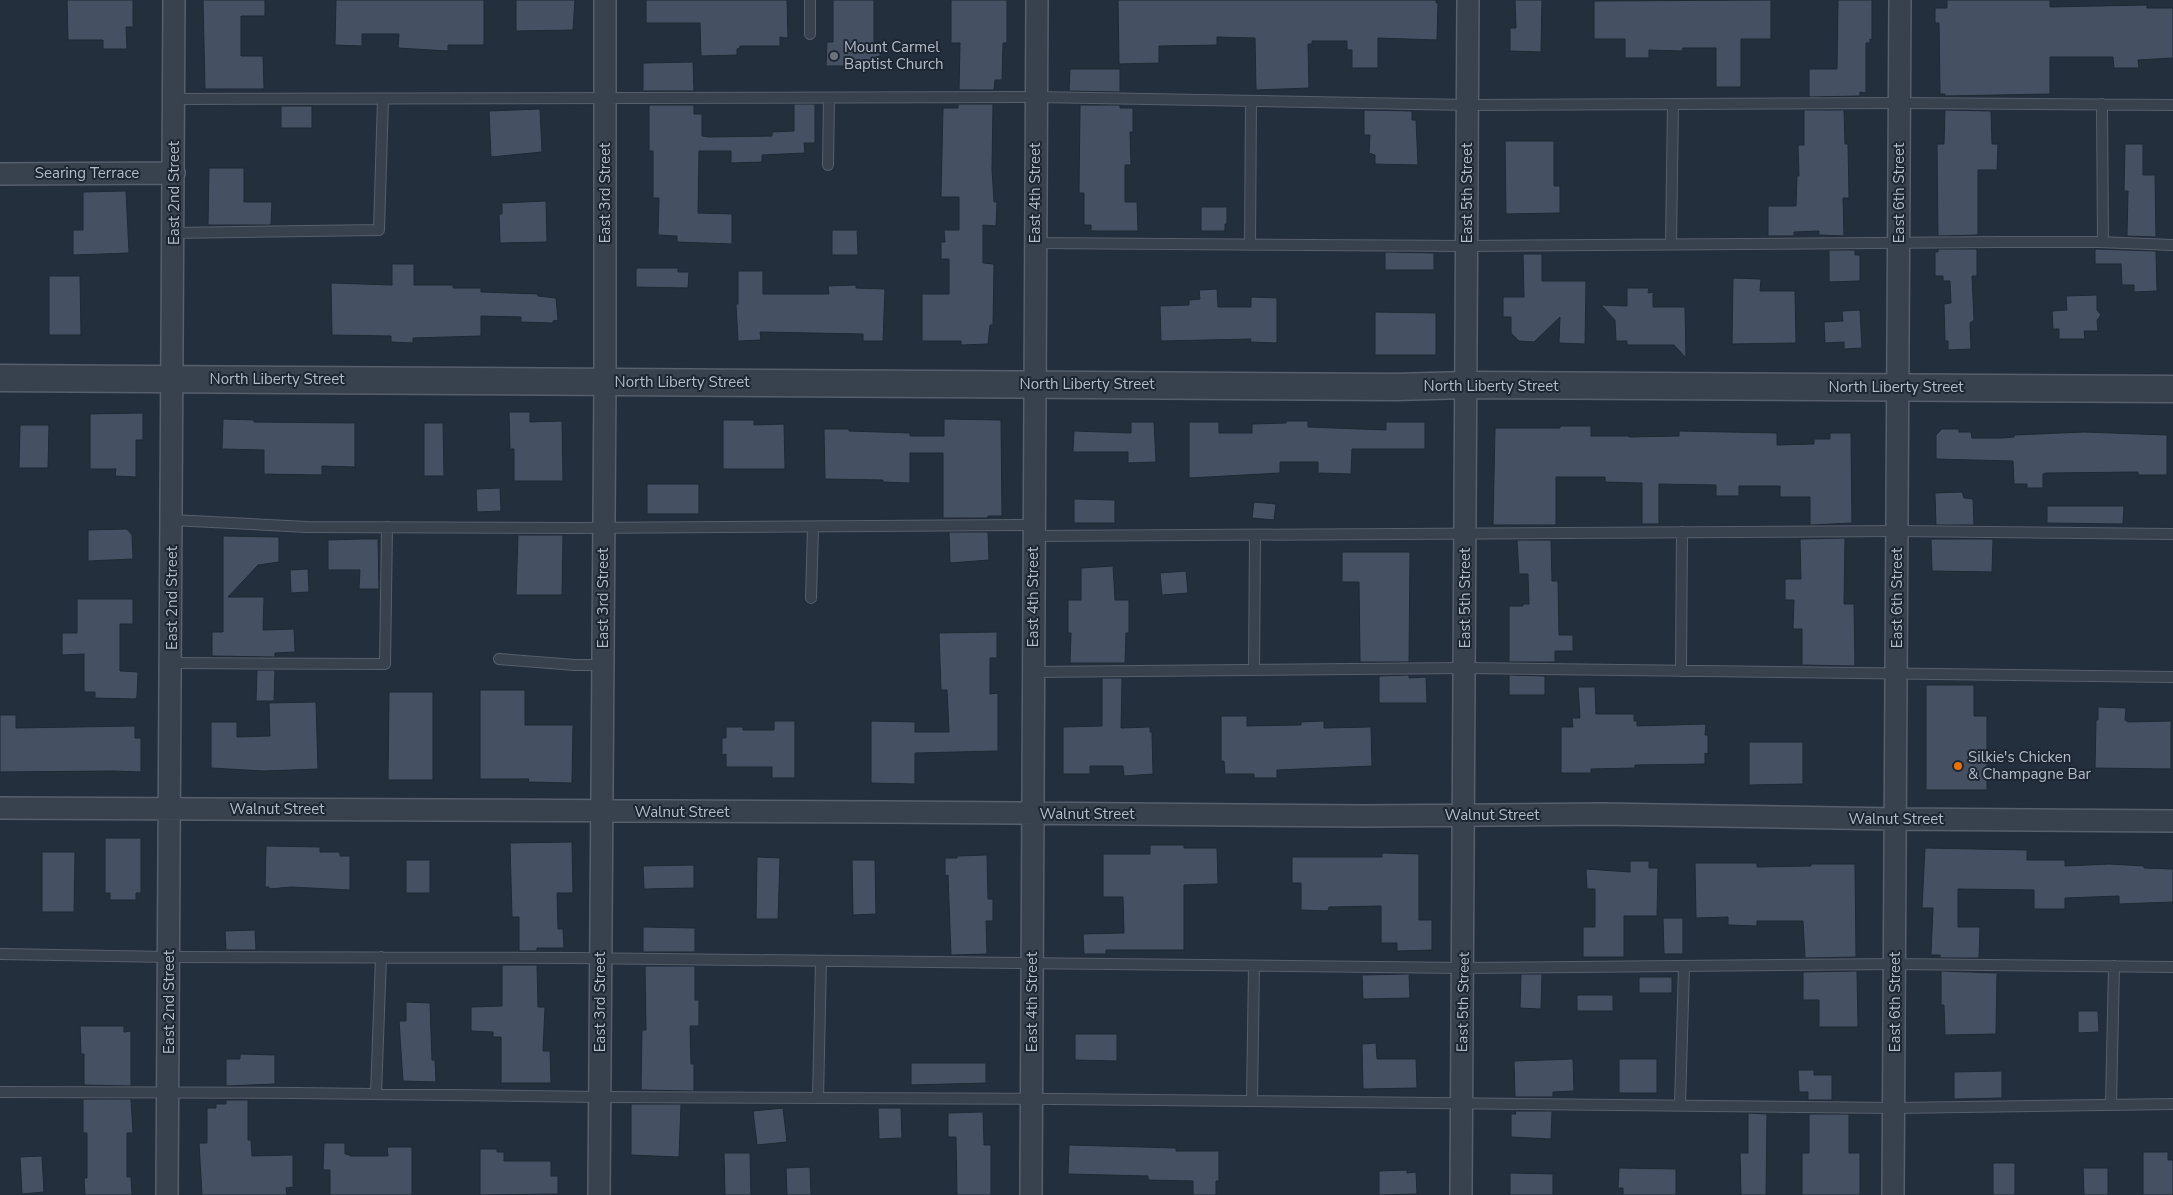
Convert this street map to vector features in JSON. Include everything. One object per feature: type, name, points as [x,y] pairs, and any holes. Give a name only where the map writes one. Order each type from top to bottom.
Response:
[{"type":"street","name":"East 2nd Street","points":[[167,1195],[174,0]]},
{"type":"street","name":"East 3rd Street","points":[[599,1195],[605,382],[604,0]]},
{"type":"street","name":"East 4th Street","points":[[1031,1195],[1037,0]]},
{"type":"street","name":"East 5th Street","points":[[1461,1195],[1468,0]]},
{"type":"street","name":"East 6th Street","points":[[1893,1195],[1900,0]]},
{"type":"street","name":"Searing Terrace","points":[[0,174],[174,172]]},
{"type":"street","name":"North Liberty Street","points":[[0,378],[2173,389]]},
{"type":"street","name":"Walnut Street","points":[[0,808],[1464,815],[1602,814],[1895,819],[2173,820]]},
{"type":"lane","points":[[810,0],[810,34]]},
{"type":"lane","points":[[174,99],[1036,97],[1468,105],[1900,103],[2173,105]]},
{"type":"lane","points":[[828,165],[829,98]]},
{"type":"lane","points":[[174,233],[379,230],[383,99]]},
{"type":"lane","points":[[1250,244],[1251,101]]},
{"type":"lane","points":[[1671,244],[1674,104]]},
{"type":"lane","points":[[2102,104],[2103,242]]},
{"type":"lane","points":[[1035,243],[1467,246],[2103,242],[2173,245]]},
{"type":"lane","points":[[172,520],[308,527],[813,527],[1255,534],[1897,531],[2173,534]]},
{"type":"lane","points":[[171,663],[384,664],[387,527]]},
{"type":"lane","points":[[811,598],[813,527]]},
{"type":"lane","points":[[1681,671],[1682,532]]},
{"type":"lane","points":[[1254,670],[1255,534]]},
{"type":"lane","points":[[499,659],[575,665],[602,665]]},
{"type":"lane","points":[[1033,672],[1465,668],[2173,677]]},
{"type":"lane","points":[[0,954],[169,957],[821,960],[1463,968],[1895,964],[2173,967]]},
{"type":"lane","points":[[376,1094],[381,957]]},
{"type":"lane","points":[[818,1098],[821,960]]},
{"type":"lane","points":[[1252,1101],[1254,966]]},
{"type":"lane","points":[[1680,1105],[1684,966]]},
{"type":"lane","points":[[2111,1105],[2114,966]]},
{"type":"lane","points":[[0,1092],[1031,1099],[1894,1108],[2173,1104]]},
{"type":"building","points":[[67,0],[133,0],[133,27],[126,27],[127,49],[103,49],[103,40],[68,40]]},
{"type":"building","points":[[203,0],[265,0],[265,16],[241,16],[241,56],[263,56],[264,89],[205,89]]},
{"type":"building","points":[[336,0],[484,0],[484,45],[448,45],[448,51],[398,48],[399,34],[362,34],[362,46],[335,45]]},
{"type":"building","points":[[516,0],[575,0],[573,30],[516,31]]},
{"type":"building","points":[[646,0],[787,0],[788,38],[780,37],[780,46],[740,46],[737,49],[737,55],[701,56],[700,23],[646,23]]},
{"type":"building","points":[[833,0],[874,0],[874,42],[880,42],[880,66],[826,66],[827,42],[833,42]]},
{"type":"building","points":[[951,0],[1007,0],[1007,43],[1003,43],[1002,80],[995,80],[994,90],[959,90],[960,43],[951,43]]},
{"type":"building","points":[[1118,0],[1436,0],[1436,3],[1438,3],[1437,40],[1378,38],[1378,68],[1352,68],[1352,50],[1347,50],[1347,41],[1312,41],[1312,44],[1308,44],[1309,88],[1256,90],[1255,38],[1217,37],[1217,45],[1159,46],[1159,63],[1119,64]]},
{"type":"building","points":[[1515,0],[1542,0],[1541,52],[1510,51],[1510,28],[1516,28]]},
{"type":"building","points":[[1771,0],[1771,39],[1741,39],[1741,87],[1716,87],[1716,48],[1683,48],[1682,51],[1649,50],[1649,58],[1625,58],[1625,39],[1594,39],[1594,1]]},
{"type":"building","points":[[1838,0],[1872,0],[1872,40],[1870,39],[1870,43],[1866,43],[1866,93],[1860,92],[1860,96],[1809,97],[1809,69],[1837,69]]},
{"type":"building","points":[[1947,0],[2050,0],[2050,7],[2147,5],[2147,8],[2173,8],[2173,58],[2138,60],[2139,68],[2114,68],[2113,57],[2050,57],[2050,94],[1945,96],[1945,94],[1940,94],[1939,23],[1935,23],[1935,8],[1947,8]]},
{"type":"building","points":[[693,62],[694,91],[643,91],[643,63]]},
{"type":"building","points":[[1070,69],[1120,69],[1120,92],[1069,91]]},
{"type":"building","points":[[794,104],[815,104],[815,143],[804,143],[805,153],[762,155],[762,162],[731,163],[731,151],[699,151],[698,213],[732,214],[732,244],[677,242],[677,236],[658,235],[659,198],[653,198],[653,151],[649,151],[649,105],[694,105],[694,114],[702,114],[702,136],[709,137],[772,136],[772,132],[794,131]]},
{"type":"building","points":[[958,104],[993,104],[992,169],[994,202],[997,202],[996,226],[983,225],[983,263],[994,264],[993,325],[990,325],[988,344],[961,345],[961,341],[922,341],[922,294],[949,294],[949,259],[941,259],[941,242],[945,242],[944,230],[959,230],[959,197],[941,197],[943,108],[958,108]]},
{"type":"building","points":[[1080,105],[1120,105],[1120,108],[1133,108],[1133,132],[1130,132],[1131,165],[1125,165],[1125,202],[1137,202],[1138,231],[1091,231],[1091,225],[1084,225],[1084,193],[1079,193]]},
{"type":"building","points":[[281,106],[312,106],[312,128],[281,128]]},
{"type":"building","points":[[540,109],[542,152],[491,157],[489,111]]},
{"type":"building","points":[[1364,110],[1412,111],[1412,120],[1416,120],[1418,165],[1375,164],[1375,155],[1369,153],[1370,135],[1364,135]]},
{"type":"building","points":[[1804,110],[1844,110],[1845,144],[1848,144],[1849,198],[1843,198],[1844,236],[1819,235],[1819,231],[1794,232],[1794,236],[1768,236],[1768,206],[1796,206],[1797,176],[1799,176],[1798,145],[1804,145]]},
{"type":"building","points":[[1945,110],[1991,111],[1992,144],[1998,144],[1997,170],[1978,170],[1977,235],[1938,236],[1937,144],[1944,144]]},
{"type":"building","points":[[1505,141],[1554,141],[1554,186],[1560,186],[1560,213],[1506,214]]},
{"type":"building","points":[[2125,144],[2143,144],[2143,175],[2155,175],[2156,237],[2127,236],[2128,191],[2124,191]]},
{"type":"building","points":[[209,168],[244,168],[244,202],[272,202],[271,225],[208,225]]},
{"type":"building","points":[[126,191],[129,253],[73,255],[73,230],[83,230],[83,192]]},
{"type":"building","points":[[546,201],[547,242],[500,243],[499,214],[502,214],[502,203]]},
{"type":"building","points":[[1201,207],[1227,207],[1225,231],[1201,231]]},
{"type":"building","points":[[832,230],[857,230],[858,255],[832,255]]},
{"type":"building","points":[[1938,249],[1977,249],[1977,276],[1972,276],[1974,320],[1970,323],[1971,349],[1948,350],[1948,341],[1945,341],[1944,304],[1951,303],[1950,281],[1943,281],[1943,276],[1935,276],[1935,252],[1938,252]]},
{"type":"building","points":[[2095,249],[2156,251],[2157,291],[2134,292],[2134,285],[2122,285],[2121,264],[2095,264]]},
{"type":"building","points":[[1829,250],[1855,250],[1855,255],[1860,255],[1860,281],[1829,282]]},
{"type":"building","points":[[1385,252],[1434,253],[1434,270],[1385,270]]},
{"type":"building","points":[[1523,254],[1542,254],[1542,281],[1586,281],[1585,344],[1559,343],[1560,317],[1534,342],[1519,341],[1511,333],[1511,317],[1503,317],[1503,297],[1524,297]]},
{"type":"building","points":[[392,264],[414,264],[414,285],[453,285],[453,288],[481,288],[481,292],[538,294],[538,296],[556,298],[558,320],[553,321],[553,323],[521,322],[521,317],[481,316],[481,336],[413,338],[413,343],[391,342],[391,336],[332,335],[331,283],[392,285]]},
{"type":"building","points":[[636,268],[678,268],[678,272],[689,272],[688,288],[636,287]]},
{"type":"building","points":[[738,271],[763,271],[763,294],[829,294],[828,286],[856,285],[856,288],[885,289],[883,341],[863,341],[863,334],[760,332],[761,340],[738,341],[736,304],[738,304]]},
{"type":"building","points":[[49,276],[80,276],[81,335],[49,335]]},
{"type":"building","points":[[1733,278],[1761,279],[1760,291],[1795,291],[1796,343],[1732,344]]},
{"type":"building","points":[[1627,288],[1649,288],[1648,293],[1653,292],[1653,307],[1685,307],[1686,358],[1674,345],[1627,345],[1627,341],[1616,341],[1615,320],[1601,305],[1627,306]]},
{"type":"building","points":[[1217,289],[1218,307],[1251,307],[1251,297],[1277,298],[1277,343],[1250,342],[1251,339],[1161,341],[1160,306],[1189,305],[1189,300],[1200,299],[1199,290]]},
{"type":"building","points":[[2097,295],[2097,310],[2101,315],[2097,320],[2098,331],[2084,331],[2085,339],[2059,339],[2059,329],[2053,329],[2052,311],[2067,310],[2066,296]]},
{"type":"building","points":[[1860,310],[1862,348],[1844,349],[1844,342],[1825,343],[1824,322],[1843,321],[1842,311]]},
{"type":"building","points":[[1375,312],[1436,313],[1436,355],[1375,355]]},
{"type":"building","points":[[509,412],[530,412],[530,422],[562,421],[563,481],[514,481],[514,449],[510,449]]},
{"type":"building","points":[[143,413],[143,440],[136,440],[136,477],[115,476],[116,469],[90,469],[90,414]]},
{"type":"building","points":[[223,419],[254,420],[254,422],[355,423],[355,467],[322,466],[322,475],[264,474],[264,450],[222,449]]},
{"type":"building","points":[[944,419],[1001,420],[1002,516],[988,516],[988,518],[943,518],[943,453],[910,453],[910,483],[883,482],[883,480],[825,479],[824,429],[910,433],[910,436],[944,436]]},
{"type":"building","points":[[723,420],[754,420],[754,425],[784,424],[785,469],[723,469]]},
{"type":"building","points":[[1286,421],[1308,421],[1308,427],[1386,430],[1386,422],[1425,422],[1425,449],[1352,449],[1351,474],[1318,473],[1318,462],[1280,462],[1280,473],[1189,478],[1189,422],[1219,422],[1219,433],[1252,433],[1252,424],[1286,423]]},
{"type":"building","points":[[1131,422],[1154,422],[1156,462],[1128,463],[1128,452],[1073,452],[1074,431],[1131,433]]},
{"type":"building","points":[[424,423],[443,423],[444,476],[424,476]]},
{"type":"building","points":[[20,425],[49,425],[48,468],[19,468]]},
{"type":"building","points":[[1560,426],[1591,426],[1591,436],[1679,436],[1679,431],[1777,433],[1777,445],[1814,444],[1814,439],[1830,439],[1830,433],[1851,433],[1852,523],[1810,525],[1810,497],[1780,497],[1780,486],[1739,486],[1739,496],[1716,496],[1716,485],[1659,484],[1659,524],[1642,524],[1642,483],[1605,482],[1605,477],[1556,477],[1556,525],[1493,525],[1495,428],[1560,428]]},
{"type":"building","points":[[1942,429],[1959,429],[1959,432],[1971,432],[1972,438],[2003,438],[2014,437],[2014,435],[2084,432],[2167,435],[2167,475],[2138,475],[2138,472],[2046,473],[2043,474],[2043,488],[2027,488],[2027,484],[2014,484],[2013,461],[1936,459],[1936,435]]},
{"type":"building","points":[[647,484],[699,484],[699,514],[647,514]]},
{"type":"building","points":[[500,488],[501,511],[477,512],[476,489]]},
{"type":"building","points":[[1962,492],[1964,498],[1973,499],[1974,525],[1936,525],[1935,493]]},
{"type":"building","points":[[1074,499],[1115,500],[1115,523],[1074,523]]},
{"type":"building","points":[[1254,502],[1276,504],[1274,520],[1252,518]]},
{"type":"building","points":[[2047,506],[2124,506],[2123,524],[2047,523]]},
{"type":"building","points":[[127,529],[132,535],[133,559],[88,561],[88,530]]},
{"type":"building","points":[[949,532],[988,532],[989,560],[950,563]]},
{"type":"building","points":[[518,535],[563,535],[562,595],[516,595]]},
{"type":"building","points":[[223,536],[279,537],[279,562],[258,565],[228,597],[264,597],[263,630],[294,629],[295,652],[275,653],[275,657],[212,656],[212,632],[223,632]]},
{"type":"building","points":[[1845,538],[1844,604],[1854,604],[1855,666],[1802,665],[1802,629],[1793,629],[1794,600],[1785,600],[1785,579],[1801,579],[1800,539]]},
{"type":"building","points":[[378,539],[379,589],[359,589],[360,570],[328,570],[328,540]]},
{"type":"building","points":[[1931,539],[1993,539],[1992,572],[1932,571]]},
{"type":"building","points":[[1517,540],[1551,540],[1552,581],[1558,581],[1559,635],[1573,635],[1573,651],[1555,651],[1555,662],[1509,662],[1509,606],[1529,604],[1528,574],[1519,574]]},
{"type":"building","points":[[1342,552],[1410,552],[1409,662],[1360,662],[1359,582],[1342,582]]},
{"type":"building","points":[[1113,566],[1115,600],[1129,600],[1129,633],[1126,633],[1125,663],[1070,663],[1071,633],[1068,633],[1068,600],[1081,600],[1081,568]]},
{"type":"building","points":[[308,569],[309,592],[291,593],[290,570]]},
{"type":"building","points":[[1186,571],[1188,593],[1162,595],[1160,573]]},
{"type":"building","points":[[77,599],[133,599],[133,624],[120,624],[120,671],[138,672],[137,697],[135,699],[95,698],[95,692],[84,692],[84,654],[62,655],[62,633],[77,633]]},
{"type":"building","points":[[997,632],[997,658],[990,658],[990,694],[998,693],[998,751],[915,753],[915,784],[871,783],[871,721],[915,722],[915,732],[949,732],[947,690],[941,690],[939,633]]},
{"type":"building","points":[[257,670],[275,670],[274,701],[256,701]]},
{"type":"building","points":[[1409,675],[1409,678],[1426,677],[1427,703],[1379,703],[1379,676]]},
{"type":"building","points":[[1509,675],[1545,676],[1545,695],[1509,695]]},
{"type":"building","points":[[1102,678],[1122,678],[1121,728],[1150,727],[1150,732],[1152,732],[1153,774],[1124,776],[1123,766],[1090,766],[1090,774],[1063,774],[1063,727],[1102,726]]},
{"type":"building","points":[[1926,685],[1974,685],[1974,716],[1987,716],[1987,790],[1926,790]]},
{"type":"building","points":[[1578,687],[1595,687],[1596,714],[1634,714],[1634,721],[1637,721],[1637,726],[1706,724],[1705,735],[1708,735],[1708,754],[1705,753],[1705,764],[1635,765],[1635,768],[1591,769],[1591,773],[1561,773],[1561,727],[1573,727],[1572,718],[1580,718]]},
{"type":"building","points":[[480,690],[525,690],[525,725],[573,725],[572,783],[528,782],[529,779],[480,779]]},
{"type":"building","points":[[389,692],[433,692],[433,780],[388,780]]},
{"type":"building","points":[[316,702],[318,769],[264,771],[211,768],[211,722],[237,722],[237,737],[270,736],[269,703]]},
{"type":"building","points":[[2098,707],[2126,708],[2125,720],[2128,722],[2171,721],[2171,769],[2095,768]]},
{"type":"building","points":[[0,715],[16,715],[16,728],[135,726],[135,738],[141,738],[141,772],[0,772]]},
{"type":"building","points":[[1221,716],[1247,716],[1247,726],[1301,725],[1301,722],[1324,721],[1324,728],[1371,727],[1372,766],[1277,770],[1277,778],[1254,778],[1254,774],[1225,774],[1224,761],[1221,761]]},
{"type":"building","points":[[774,721],[795,721],[795,778],[772,778],[772,767],[726,767],[726,754],[722,755],[722,738],[726,738],[726,727],[743,727],[743,730],[774,730]]},
{"type":"building","points":[[1749,742],[1803,742],[1803,784],[1749,785]]},
{"type":"building","points":[[105,838],[141,838],[141,893],[136,893],[136,900],[110,900],[110,893],[105,893]]},
{"type":"building","points":[[572,842],[573,893],[557,893],[558,929],[563,929],[564,948],[537,948],[537,951],[519,951],[519,917],[512,917],[510,843]]},
{"type":"building","points":[[1150,845],[1184,845],[1184,848],[1217,848],[1218,884],[1184,885],[1184,950],[1106,950],[1106,954],[1084,954],[1083,934],[1124,933],[1123,897],[1103,897],[1103,854],[1150,854]]},
{"type":"building","points":[[266,846],[320,847],[320,852],[340,852],[340,856],[350,856],[350,890],[291,887],[269,889],[269,887],[265,887]]},
{"type":"building","points":[[1925,848],[2027,850],[2027,860],[2065,860],[2065,866],[2109,864],[2173,869],[2173,902],[2119,904],[2119,896],[2065,898],[2065,909],[2034,909],[2034,890],[1958,889],[1958,927],[1980,927],[1979,958],[1940,958],[1940,955],[1931,955],[1933,908],[1922,908]]},
{"type":"building","points":[[42,852],[75,852],[74,912],[42,912]]},
{"type":"building","points":[[1382,853],[1419,854],[1419,920],[1432,920],[1432,950],[1397,951],[1397,943],[1381,943],[1381,906],[1329,907],[1328,911],[1301,910],[1301,883],[1292,883],[1292,857],[1382,857]]},
{"type":"building","points":[[987,855],[988,899],[993,899],[993,921],[986,921],[987,954],[951,955],[948,875],[945,876],[945,858]]},
{"type":"building","points":[[757,857],[780,858],[778,919],[756,919]]},
{"type":"building","points":[[406,860],[430,860],[430,893],[406,893]]},
{"type":"building","points":[[852,860],[875,860],[876,914],[853,915]]},
{"type":"building","points":[[1630,861],[1649,861],[1649,868],[1658,868],[1657,916],[1624,916],[1624,957],[1583,957],[1583,927],[1595,927],[1595,889],[1587,889],[1586,869],[1630,872]]},
{"type":"building","points":[[1695,863],[1757,863],[1757,867],[1855,864],[1856,957],[1805,958],[1803,921],[1757,921],[1757,926],[1728,925],[1728,917],[1696,918]]},
{"type":"building","points":[[694,865],[694,888],[644,889],[643,866]]},
{"type":"building","points":[[1663,918],[1683,918],[1683,954],[1664,954]]},
{"type":"building","points":[[643,927],[695,928],[695,952],[643,952]]},
{"type":"building","points":[[255,930],[256,950],[226,950],[225,931]]},
{"type":"building","points":[[502,965],[537,965],[538,1007],[545,1007],[543,1051],[550,1051],[551,1083],[501,1083],[501,1037],[493,1037],[493,1032],[471,1031],[471,1007],[502,1006]]},
{"type":"building","points":[[645,966],[695,966],[695,1000],[699,1000],[699,1026],[690,1026],[691,1064],[694,1064],[694,1091],[641,1090],[642,1030],[646,1030]]},
{"type":"building","points":[[1857,971],[1858,1027],[1819,1027],[1819,1000],[1803,1000],[1803,972]]},
{"type":"building","points":[[1941,971],[1997,973],[1996,1034],[1945,1035],[1944,1005],[1941,1005]]},
{"type":"building","points":[[1409,974],[1410,998],[1363,999],[1362,975]]},
{"type":"building","points":[[1521,974],[1542,974],[1541,1009],[1520,1008]]},
{"type":"building","points":[[1639,977],[1672,977],[1672,993],[1639,993]]},
{"type":"building","points":[[1577,995],[1613,995],[1613,1011],[1577,1011]]},
{"type":"building","points":[[406,1002],[430,1003],[432,1060],[435,1060],[436,1082],[403,1081],[399,1021],[406,1021]]},
{"type":"building","points":[[2078,1011],[2098,1011],[2099,1032],[2078,1033]]},
{"type":"building","points":[[80,1026],[124,1026],[124,1032],[131,1031],[131,1086],[84,1085],[84,1054],[81,1054]]},
{"type":"building","points":[[1075,1034],[1117,1034],[1117,1061],[1075,1060]]},
{"type":"building","points":[[1376,1043],[1377,1059],[1416,1059],[1417,1088],[1363,1089],[1362,1044]]},
{"type":"building","points":[[240,1054],[275,1055],[275,1084],[226,1086],[226,1059],[240,1059]]},
{"type":"building","points":[[1573,1059],[1574,1091],[1553,1092],[1553,1097],[1515,1097],[1514,1061]]},
{"type":"building","points":[[1619,1059],[1657,1059],[1657,1093],[1619,1093]]},
{"type":"building","points":[[911,1063],[986,1063],[986,1083],[911,1085]]},
{"type":"building","points":[[1798,1070],[1814,1070],[1814,1075],[1832,1075],[1832,1100],[1808,1100],[1808,1092],[1799,1092]]},
{"type":"building","points":[[2002,1071],[2002,1098],[1954,1099],[1954,1072]]},
{"type":"building","points":[[83,1099],[131,1099],[133,1133],[127,1133],[127,1177],[131,1177],[132,1195],[85,1195],[84,1178],[87,1178],[87,1133],[83,1133]]},
{"type":"building","points":[[226,1100],[248,1100],[248,1140],[251,1140],[252,1156],[293,1155],[293,1187],[286,1188],[287,1195],[202,1195],[199,1143],[207,1143],[207,1108],[216,1108],[216,1104],[226,1104]]},
{"type":"building","points":[[631,1104],[681,1104],[679,1157],[631,1155]]},
{"type":"building","points":[[783,1108],[787,1142],[757,1145],[753,1111]]},
{"type":"building","points":[[878,1108],[901,1108],[902,1138],[879,1139]]},
{"type":"building","points":[[1515,1111],[1552,1111],[1551,1139],[1511,1137],[1511,1114],[1516,1114]]},
{"type":"building","points":[[983,1112],[984,1145],[991,1145],[991,1195],[957,1195],[956,1137],[948,1137],[948,1113]]},
{"type":"building","points":[[1748,1113],[1767,1114],[1766,1195],[1741,1195],[1740,1153],[1748,1153]]},
{"type":"building","points":[[1809,1114],[1849,1114],[1849,1153],[1860,1153],[1860,1195],[1802,1195],[1802,1153],[1809,1153]]},
{"type":"building","points":[[324,1143],[345,1143],[345,1154],[350,1156],[388,1156],[387,1147],[412,1147],[412,1195],[330,1195],[330,1170],[323,1170]]},
{"type":"building","points":[[1069,1145],[1176,1148],[1176,1151],[1219,1151],[1219,1181],[1216,1181],[1216,1195],[1193,1195],[1193,1181],[1148,1180],[1148,1176],[1068,1174]]},
{"type":"building","points":[[480,1149],[497,1149],[497,1152],[504,1152],[504,1161],[551,1161],[551,1176],[558,1176],[558,1194],[480,1195]]},
{"type":"building","points":[[2143,1152],[2168,1152],[2168,1160],[2173,1160],[2173,1195],[2143,1195]]},
{"type":"building","points":[[724,1153],[750,1153],[751,1195],[725,1195]]},
{"type":"building","points":[[42,1156],[44,1192],[22,1194],[20,1157]]},
{"type":"building","points":[[1993,1163],[2015,1163],[2015,1195],[1993,1195]]},
{"type":"building","points":[[810,1167],[811,1195],[787,1195],[786,1168]]},
{"type":"building","points":[[1619,1168],[1676,1169],[1676,1195],[1623,1195],[1623,1188],[1618,1188]]},
{"type":"building","points":[[2083,1168],[2108,1168],[2108,1195],[2084,1195]]},
{"type":"building","points":[[1407,1170],[1407,1173],[1416,1172],[1417,1194],[1379,1195],[1379,1171]]},
{"type":"building","points":[[1510,1173],[1553,1174],[1553,1195],[1510,1195]]},
{"type":"place","name":"Mount Carmel Baptist Church","points":[[834,56]]},
{"type":"place","name":"Silkie's Chicken & Champagne Bar","points":[[1958,766]]}]
